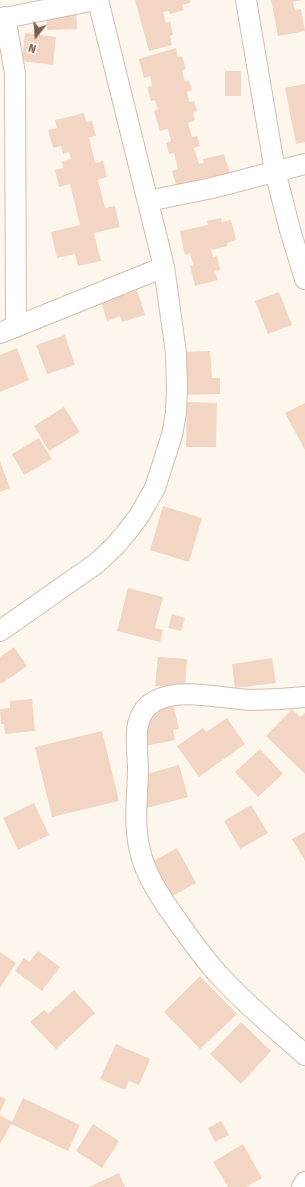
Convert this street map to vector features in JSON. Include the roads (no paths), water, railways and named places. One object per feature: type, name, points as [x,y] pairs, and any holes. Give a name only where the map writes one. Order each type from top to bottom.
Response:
[{"type":"street","points":[[95,0],[3,18],[15,73],[8,330],[164,267]]},
{"type":"street","points":[[0,631],[97,562],[115,546],[139,516],[155,488],[172,435],[176,413],[176,353],[164,267],[98,0]]},
{"type":"street","points":[[246,0],[275,171],[290,230],[305,279]]},
{"type":"street","points":[[148,201],[212,188],[305,164]]},
{"type":"street","points":[[305,697],[250,700],[180,694],[166,696],[156,700],[144,710],[139,718],[137,727],[137,828],[140,851],[150,877],[173,914],[218,974],[241,998],[305,1055]]},
{"type":"street","points":[[302,1187],[305,1182]]}]
